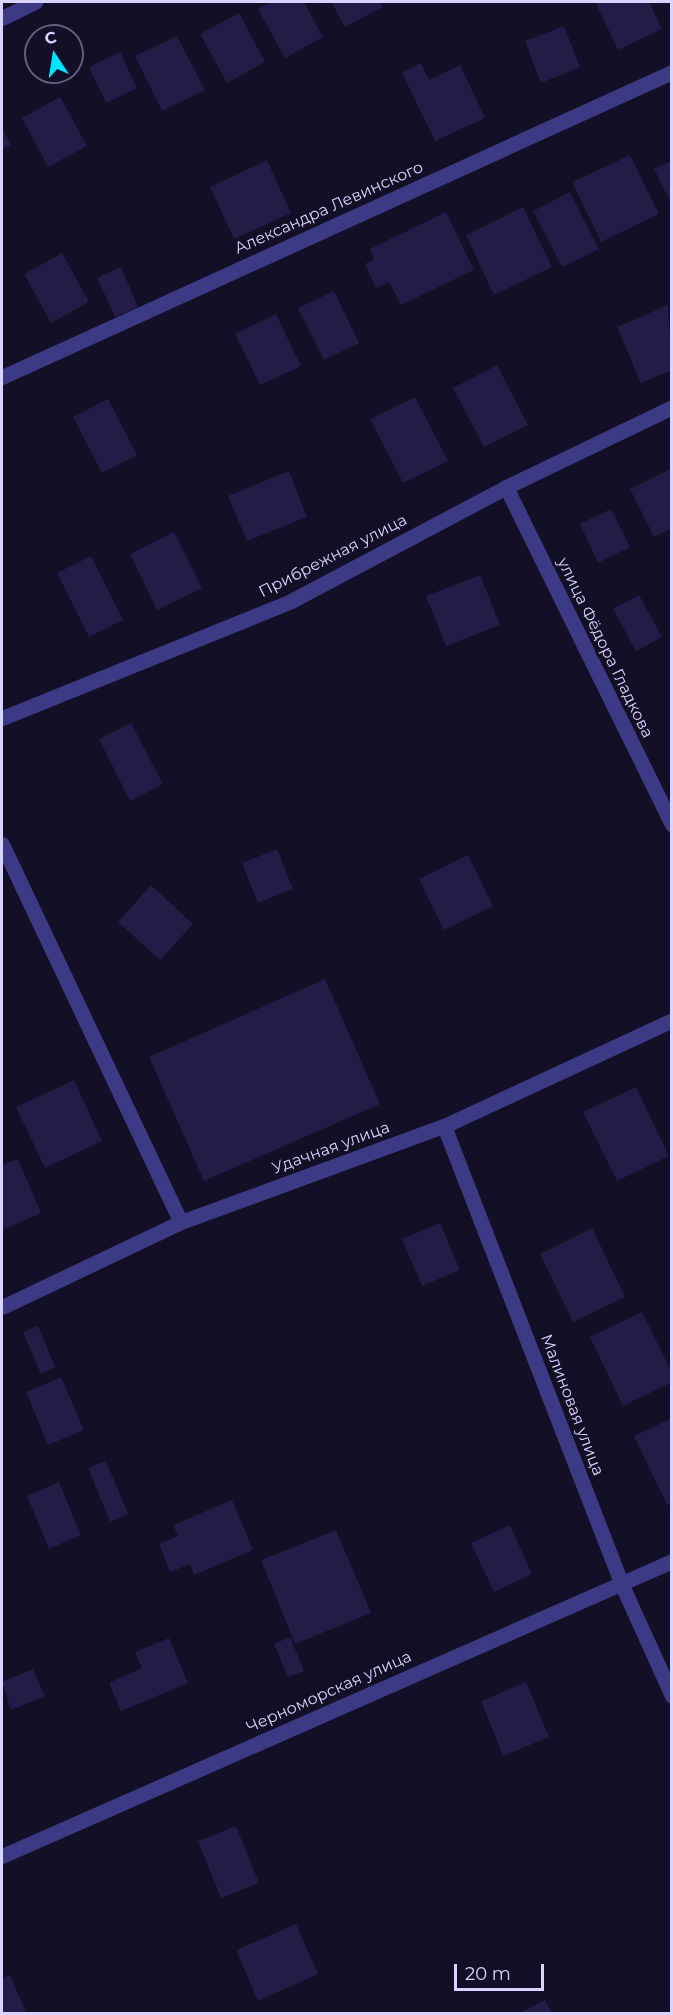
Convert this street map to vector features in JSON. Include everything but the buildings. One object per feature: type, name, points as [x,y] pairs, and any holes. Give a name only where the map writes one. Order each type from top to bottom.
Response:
[{"type":"street","points":[[2,18],[35,2]]},
{"type":"street","name":"Александра Левинского","points":[[2,377],[672,72]]},
{"type":"street","name":"Прибрежная улица","points":[[2,718],[291,601],[506,488],[672,407]]},
{"type":"street","name":"улица Фёдора Гладкова","points":[[506,488],[672,824]]},
{"type":"street","points":[[2,844],[181,1222]]},
{"type":"street","name":"Удачная улица","points":[[2,1307],[181,1222],[444,1126],[672,1020]]},
{"type":"street","name":"Малиновая улица","points":[[444,1126],[621,1583],[672,1696]]},
{"type":"street","name":"Черноморская улица","points":[[2,1857],[672,1561]]}]
